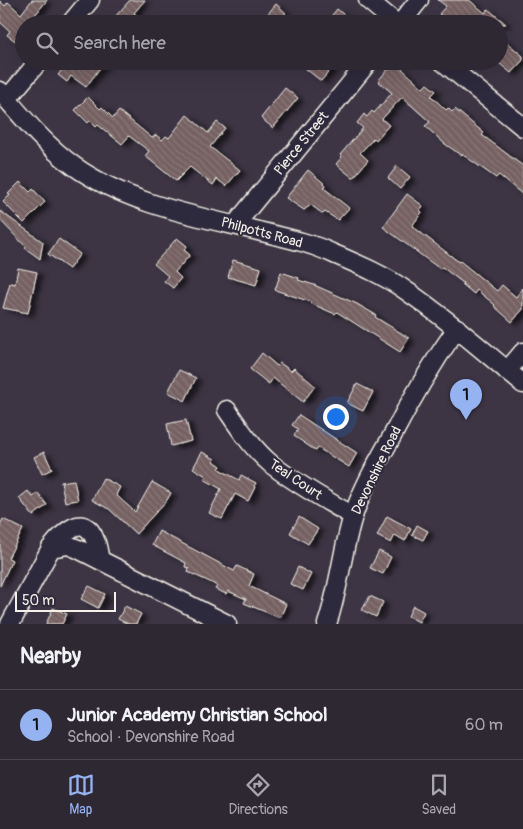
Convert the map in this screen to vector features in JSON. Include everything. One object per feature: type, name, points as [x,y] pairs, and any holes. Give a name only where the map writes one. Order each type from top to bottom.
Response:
[{"type":"street","points":[[78,15],[90,0]]},
{"type":"street","points":[[368,0],[387,15]]},
{"type":"street","points":[[406,15],[419,0]]},
{"type":"street","points":[[4,95],[30,70]]},
{"type":"street","name":"Pierce Street","points":[[235,225],[361,70]]},
{"type":"street","points":[[453,70],[523,127]]},
{"type":"street","name":"Philpotts Road","points":[[4,95],[36,133],[75,166],[99,181],[126,194],[159,206],[298,240],[333,253],[382,276],[408,291],[457,328],[523,384]]},
{"type":"street","name":"Devonshire Road","points":[[327,624],[334,603],[353,516],[374,468],[433,362],[457,328]]},
{"type":"street","points":[[507,371],[523,352]]},
{"type":"street","name":"Teal Court","points":[[227,410],[244,434],[272,464],[353,516]]},
{"type":"street","points":[[10,624],[51,548],[68,529],[78,526],[90,532],[95,540],[100,560],[227,624]]},
{"type":"building","points":[[32,0],[47,0],[35,15],[15,15],[15,41],[7,35],[10,31],[0,22],[0,1],[5,6],[8,2],[21,14]]},
{"type":"building","points":[[130,0],[145,0],[134,13],[136,15],[117,15]]},
{"type":"building","points":[[438,0],[469,0],[485,13],[488,9],[495,15],[440,15],[439,14],[446,6]]},
{"type":"building","points":[[276,4],[286,13],[284,15],[267,15]]},
{"type":"building","points":[[337,9],[344,15],[332,15]]},
{"type":"building","points":[[508,44],[523,56],[523,60],[511,73],[507,70]]},
{"type":"building","points":[[62,70],[98,70],[86,87],[71,76],[67,82],[58,75]]},
{"type":"building","points":[[307,70],[330,70],[321,81]]},
{"type":"building","points":[[387,70],[403,70],[423,88],[427,84],[436,91],[431,96],[446,110],[448,108],[452,112],[455,109],[484,133],[482,135],[523,166],[523,195],[499,175],[496,178],[445,144],[425,126],[430,122],[402,97],[382,119],[389,125],[376,140],[374,138],[360,153],[368,160],[353,178],[336,164],[342,157],[340,155],[363,128],[357,123],[364,114],[367,117],[372,111],[374,113],[392,93],[378,81]]},
{"type":"building","points":[[285,88],[298,98],[273,128],[261,118]]},
{"type":"building","points":[[88,97],[113,118],[119,111],[152,138],[156,135],[162,140],[166,136],[169,138],[187,115],[208,133],[217,122],[225,128],[210,147],[240,170],[226,186],[217,179],[213,185],[190,167],[176,181],[145,156],[149,151],[129,136],[122,144],[98,125],[96,127],[90,121],[88,123],[75,110]]},
{"type":"building","points":[[397,166],[410,177],[400,189],[388,178]]},
{"type":"building","points":[[308,170],[326,185],[324,188],[349,208],[338,220],[325,212],[323,214],[311,205],[304,210],[286,198]]},
{"type":"building","points":[[20,182],[30,192],[33,189],[45,202],[24,223],[3,202]]},
{"type":"building","points":[[407,194],[423,206],[420,210],[422,212],[412,226],[497,291],[502,285],[516,297],[523,288],[523,309],[512,322],[477,290],[474,294],[442,267],[440,269],[383,227]]},
{"type":"building","points":[[0,211],[43,242],[40,259],[25,248],[0,220]]},
{"type":"building","points":[[177,238],[187,246],[184,250],[190,255],[175,272],[181,278],[173,288],[164,281],[168,276],[154,264]]},
{"type":"building","points":[[59,239],[80,254],[69,269],[48,254]]},
{"type":"building","points":[[233,260],[261,268],[256,285],[228,277]]},
{"type":"building","points":[[18,268],[37,272],[28,313],[3,308],[10,283],[15,284]]},
{"type":"building","points":[[281,272],[357,304],[409,338],[400,352],[337,312],[335,314],[311,302],[275,290]]},
{"type":"building","points":[[262,353],[277,366],[280,363],[291,371],[294,368],[315,386],[303,402],[273,378],[269,384],[250,369]]},
{"type":"building","points":[[179,370],[196,378],[185,401],[168,392]]},
{"type":"building","points":[[357,384],[373,392],[363,411],[347,403]]},
{"type":"building","points":[[299,415],[357,453],[349,467],[318,448],[316,451],[294,436],[298,429],[292,425]]},
{"type":"building","points":[[186,420],[191,441],[171,446],[167,424]]},
{"type":"building","points":[[44,452],[52,469],[42,474],[34,457]]},
{"type":"building","points":[[202,452],[215,459],[214,461],[221,466],[219,469],[239,480],[241,475],[256,483],[248,501],[235,494],[222,519],[209,513],[221,489],[204,479],[206,476],[193,468]]},
{"type":"building","points":[[103,478],[120,487],[116,495],[135,512],[152,482],[171,493],[167,500],[136,534],[109,509],[92,500]]},
{"type":"building","points":[[74,480],[78,500],[65,502],[61,482]]},
{"type":"building","points":[[28,491],[33,497],[38,493],[47,505],[33,516],[19,498]]},
{"type":"building","points":[[387,516],[411,529],[405,541],[395,535],[391,543],[377,536]]},
{"type":"building","points":[[299,517],[318,529],[308,544],[290,533]]},
{"type":"building","points":[[3,519],[23,529],[8,558],[12,560],[0,586],[0,525]]},
{"type":"building","points":[[417,525],[428,531],[423,540],[412,535]]},
{"type":"building","points":[[159,531],[234,571],[237,566],[254,574],[249,586],[286,604],[280,618],[244,603],[246,599],[228,591],[226,594],[215,589],[217,586],[188,572],[189,568],[185,567],[186,563],[152,545]]},
{"type":"building","points":[[379,551],[391,557],[383,574],[370,568]]},
{"type":"building","points":[[298,567],[311,574],[303,590],[290,584]]},
{"type":"building","points":[[89,586],[105,594],[98,608],[81,599]]},
{"type":"building","points":[[370,596],[383,602],[376,617],[362,610]]},
{"type":"building","points":[[125,606],[141,614],[136,624],[128,624],[118,619]]},
{"type":"building","points":[[413,606],[424,612],[419,622],[408,616]]},
{"type":"building","points":[[53,608],[67,614],[62,624],[46,624]]},
{"type":"place","name":"Junior Academy Christian School","points":[[466,420]]}]
